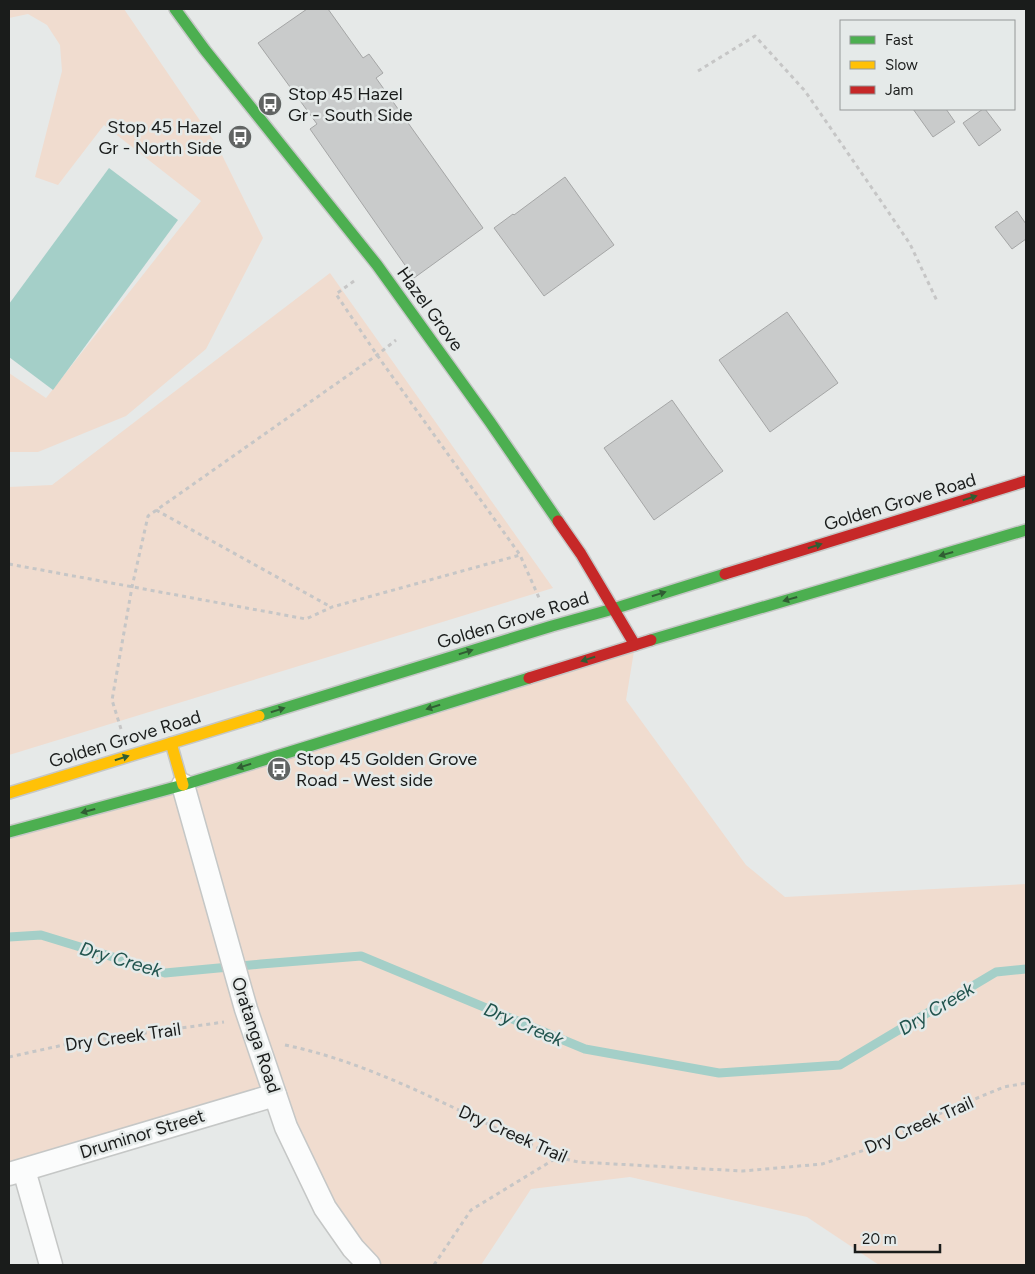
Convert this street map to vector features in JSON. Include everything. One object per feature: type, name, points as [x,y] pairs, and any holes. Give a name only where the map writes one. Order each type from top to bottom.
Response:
[{"type":"main road","name":"Hazel Grove","points":[[175,9],[205,50],[377,265],[548,504],[581,554],[635,645]]},
{"type":"main road","name":"Golden Grove Road","points":[[9,793],[1026,481]]},
{"type":"main road","points":[[9,832],[183,785],[635,645],[1026,530]]},
{"type":"main road","points":[[171,742],[183,785]]},
{"type":"street","name":"Oratanga Road","points":[[183,785],[222,927],[286,1126],[325,1208],[353,1248],[369,1265]]},
{"type":"street","name":"Druminor Street","points":[[16,1172],[275,1095]]},
{"type":"street","points":[[16,1172],[51,1265]]},
{"type":"path","points":[[698,71],[755,36],[805,91],[880,200],[910,244],[937,301]]},
{"type":"path","points":[[377,265],[336,294],[377,355],[520,555],[552,626]]},
{"type":"path","points":[[130,755],[112,700],[132,587],[148,516],[377,355],[418,323]]},
{"type":"path","points":[[156,510],[332,607]]},
{"type":"path","points":[[9,564],[306,619],[332,607],[520,555]]},
{"type":"path","name":"Dry Creek Trail","points":[[9,1058],[68,1044],[222,1022],[249,1014]]},
{"type":"path","name":"Dry Creek Trail","points":[[281,1044],[310,1050],[353,1064],[434,1098],[558,1157],[578,1162],[743,1171],[822,1164],[871,1148],[936,1115],[996,1090],[1026,1083]]},
{"type":"path","points":[[434,1265],[471,1210],[558,1157]]},
{"type":"shaded area","points":[[9,9],[124,9],[218,147],[263,238],[206,349],[126,416],[38,452],[9,452],[9,373],[46,398],[201,201],[104,125],[58,185],[35,177],[62,71],[60,45],[47,25],[28,14],[9,18]]},
{"type":"shaded area","points":[[330,273],[553,588],[9,755],[9,487],[52,485]]},
{"type":"shaded area","points":[[635,645],[626,700],[746,865],[785,897],[1026,884],[1026,1265],[879,1265],[807,1217],[630,1177],[531,1189],[481,1265],[369,1265],[274,1095],[9,1174],[9,832]]},
{"type":"water","points":[[109,168],[178,220],[53,390],[9,357],[9,304]]},
{"type":"building","points":[[307,9],[328,9],[363,58],[369,54],[383,73],[376,78],[483,228],[414,278],[310,129],[317,124],[258,43]]},
{"type":"building","points":[[914,110],[947,110],[955,122],[933,137]]},
{"type":"building","points":[[982,110],[986,110],[1001,130],[979,146],[963,123]]},
{"type":"building","points":[[565,177],[614,245],[544,296],[494,228]]},
{"type":"building","points":[[1017,211],[1026,224],[1026,239],[1012,249],[995,227]]},
{"type":"building","points":[[787,312],[838,383],[770,432],[719,360]]},
{"type":"building","points":[[672,400],[723,471],[654,520],[604,448]]},
{"type":"waterway","name":"Dry Creek","points":[[9,937],[41,935],[165,973],[361,956],[585,1049],[719,1073],[840,1065],[996,972],[1026,969]]},
{"type":"traffic: fast","points":[[175,9],[205,50],[377,265],[490,422],[558,521]]},
{"type":"traffic: fast","points":[[651,640],[1026,530]]},
{"type":"traffic: fast","points":[[259,716],[725,574]]},
{"type":"traffic: fast","points":[[9,832],[183,785],[529,678]]},
{"type":"traffic: slow","points":[[9,793],[259,716]]},
{"type":"traffic: slow","points":[[171,743],[183,785]]},
{"type":"traffic: jam","points":[[725,574],[1026,481]]},
{"type":"traffic: jam","points":[[558,521],[581,554],[635,645]]},
{"type":"traffic: jam","points":[[529,678],[651,640]]},
{"type":"place","name":"Stop 45 Hazel Gr - South Side","points":[[270,104]]},
{"type":"place","name":"Stop 45 Hazel Gr - North Side","points":[[240,137]]},
{"type":"place","name":"Stop 45 Golden Grove Road - West side","points":[[279,769]]}]
